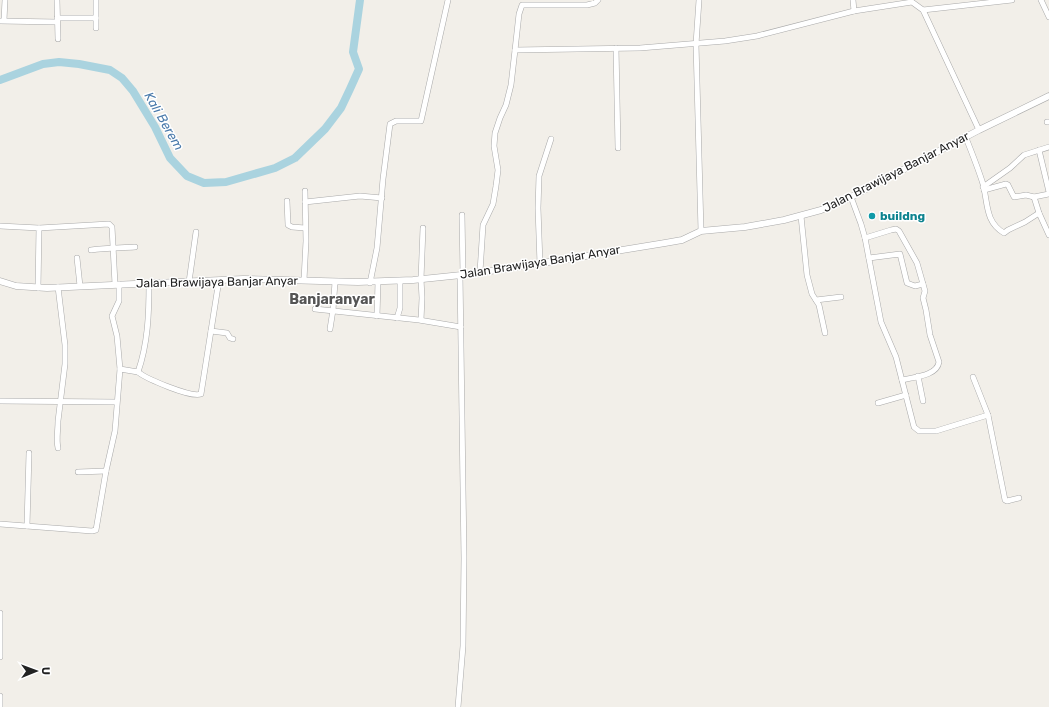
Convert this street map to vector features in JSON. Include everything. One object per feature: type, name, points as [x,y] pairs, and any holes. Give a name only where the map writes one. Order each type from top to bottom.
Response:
[{"type":"street","points":[[5,0],[2,20],[96,18]]},
{"type":"street","points":[[57,0],[58,39]]},
{"type":"street","points":[[96,0],[96,28]]},
{"type":"street","points":[[370,282],[377,248],[383,179],[390,124],[396,121],[421,121],[448,0]]},
{"type":"street","points":[[480,272],[483,225],[484,220],[493,204],[498,170],[494,146],[495,133],[508,98],[516,50],[519,14],[522,5],[587,5],[594,4],[598,0]]},
{"type":"street","points":[[699,0],[696,44],[701,231]]},
{"type":"street","points":[[853,0],[854,11]]},
{"type":"street","points":[[923,10],[955,3],[1012,0]]},
{"type":"street","points":[[1041,0],[1049,18]]},
{"type":"street","points":[[516,50],[616,48],[696,44],[757,36],[854,11],[912,1],[923,10],[979,130]]},
{"type":"street","points":[[616,48],[618,148]]},
{"type":"street","name":"Jalan Brawijaya Banjar Anyar","points":[[0,281],[16,286],[38,288],[219,280],[378,282],[421,280],[540,264],[682,240],[701,231],[745,227],[784,220],[821,210],[850,197],[979,130],[1049,96]]},
{"type":"street","points":[[966,138],[984,188],[986,205],[991,221],[999,230],[1004,233],[1025,222],[1039,212]]},
{"type":"street","points":[[540,264],[538,208],[539,176],[550,139]]},
{"type":"street","points":[[984,188],[1021,158],[1049,147]]},
{"type":"street","points":[[984,188],[1007,184],[1014,197],[1026,194],[1034,197],[1049,193],[1039,150]]},
{"type":"street","points":[[304,280],[305,191]]},
{"type":"street","points":[[305,202],[360,196],[382,198]]},
{"type":"street","points":[[850,197],[865,238],[881,322],[896,357],[914,427],[919,431],[936,430],[988,415]]},
{"type":"street","points":[[1034,197],[1049,235]]},
{"type":"street","points":[[287,201],[288,225],[292,227],[305,228]]},
{"type":"street","points":[[458,707],[464,617],[461,327],[462,215]]},
{"type":"street","points":[[801,216],[807,275],[812,294],[819,305],[824,333]]},
{"type":"street","points":[[0,226],[39,228],[109,224],[112,227],[119,301],[112,316],[117,336],[120,369],[116,402],[115,430],[96,530],[92,531],[0,524]]},
{"type":"street","points":[[38,288],[39,228]]},
{"type":"street","points":[[421,320],[423,228]]},
{"type":"street","points":[[865,238],[891,230],[896,229],[899,231],[915,257],[925,291],[922,298],[926,310],[930,334],[939,362],[937,368],[927,374],[902,380]]},
{"type":"street","points":[[189,282],[196,232]]},
{"type":"street","points":[[91,250],[109,247],[135,247]]},
{"type":"street","points":[[869,258],[900,254],[907,283],[915,286],[922,284]]},
{"type":"street","points":[[77,258],[80,286]]},
{"type":"street","points":[[120,369],[138,372],[164,385],[194,395],[201,394],[219,280]]},
{"type":"street","points":[[396,318],[400,308],[400,281]]},
{"type":"street","points":[[330,329],[335,282]]},
{"type":"street","points":[[378,282],[378,316]]},
{"type":"street","points":[[138,372],[143,357],[147,332],[149,283]]},
{"type":"street","points":[[58,287],[66,345],[66,364],[56,439],[58,448]]},
{"type":"street","points":[[816,300],[841,297]]},
{"type":"street","points":[[315,308],[421,320],[461,327]]},
{"type":"street","points":[[211,331],[227,333],[230,338],[233,339]]},
{"type":"street","points":[[918,376],[923,401]]},
{"type":"street","points":[[973,377],[988,415],[1004,500],[1007,501],[1019,498]]},
{"type":"street","points":[[878,403],[906,395]]},
{"type":"street","points":[[0,401],[116,402]]},
{"type":"street","points":[[27,526],[29,453]]},
{"type":"street","points":[[78,472],[106,471]]},
{"type":"street","points":[[0,613],[0,657]]},
{"type":"street","points":[[0,696],[0,707]]},
{"type":"waterway","name":"Kali Berem","points":[[0,80],[43,64],[59,62],[110,70],[122,78],[133,91],[155,127],[170,158],[187,176],[204,183],[226,182],[275,168],[295,158],[325,129],[341,108],[359,69],[353,52],[360,0]]},
{"type":"place","name":"buildng","points":[[872,216]]},
{"type":"district","name":"Banjaranyar","points":[[332,299]]}]
